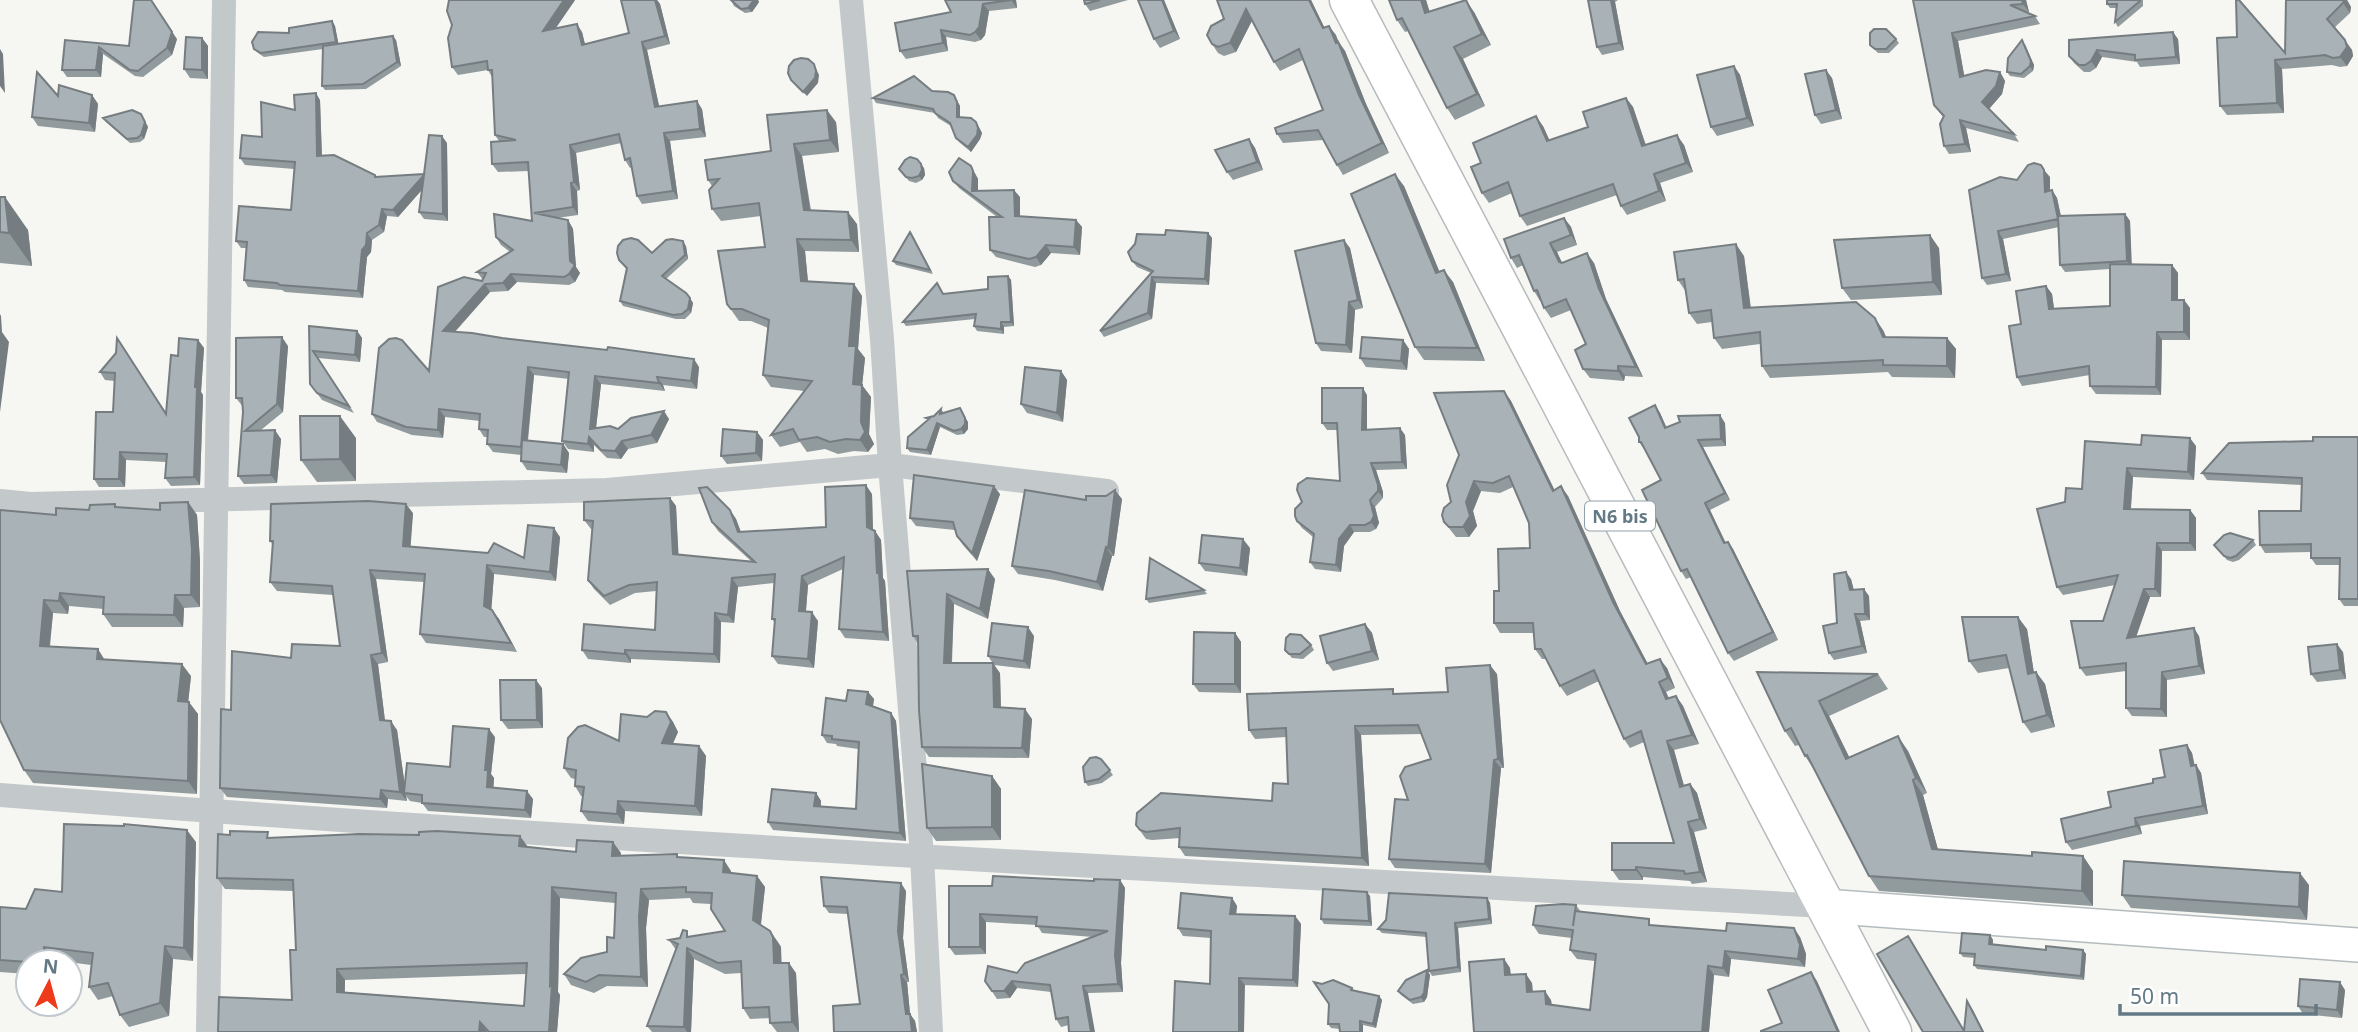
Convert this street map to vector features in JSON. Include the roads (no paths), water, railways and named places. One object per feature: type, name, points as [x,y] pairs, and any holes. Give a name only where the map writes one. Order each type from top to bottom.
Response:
[{"type":"highway","name":"N6 bis","points":[[1349,0],[1892,1032]]},
{"type":"main road","points":[[1824,906],[2358,945]]},
{"type":"street","points":[[208,1032],[224,0]]},
{"type":"street","points":[[851,0],[882,339],[922,856],[931,1032]]},
{"type":"street","points":[[0,501],[30,504],[607,490],[890,465],[1107,491]]},
{"type":"street","points":[[0,795],[210,811],[922,856],[1824,906]]}]
